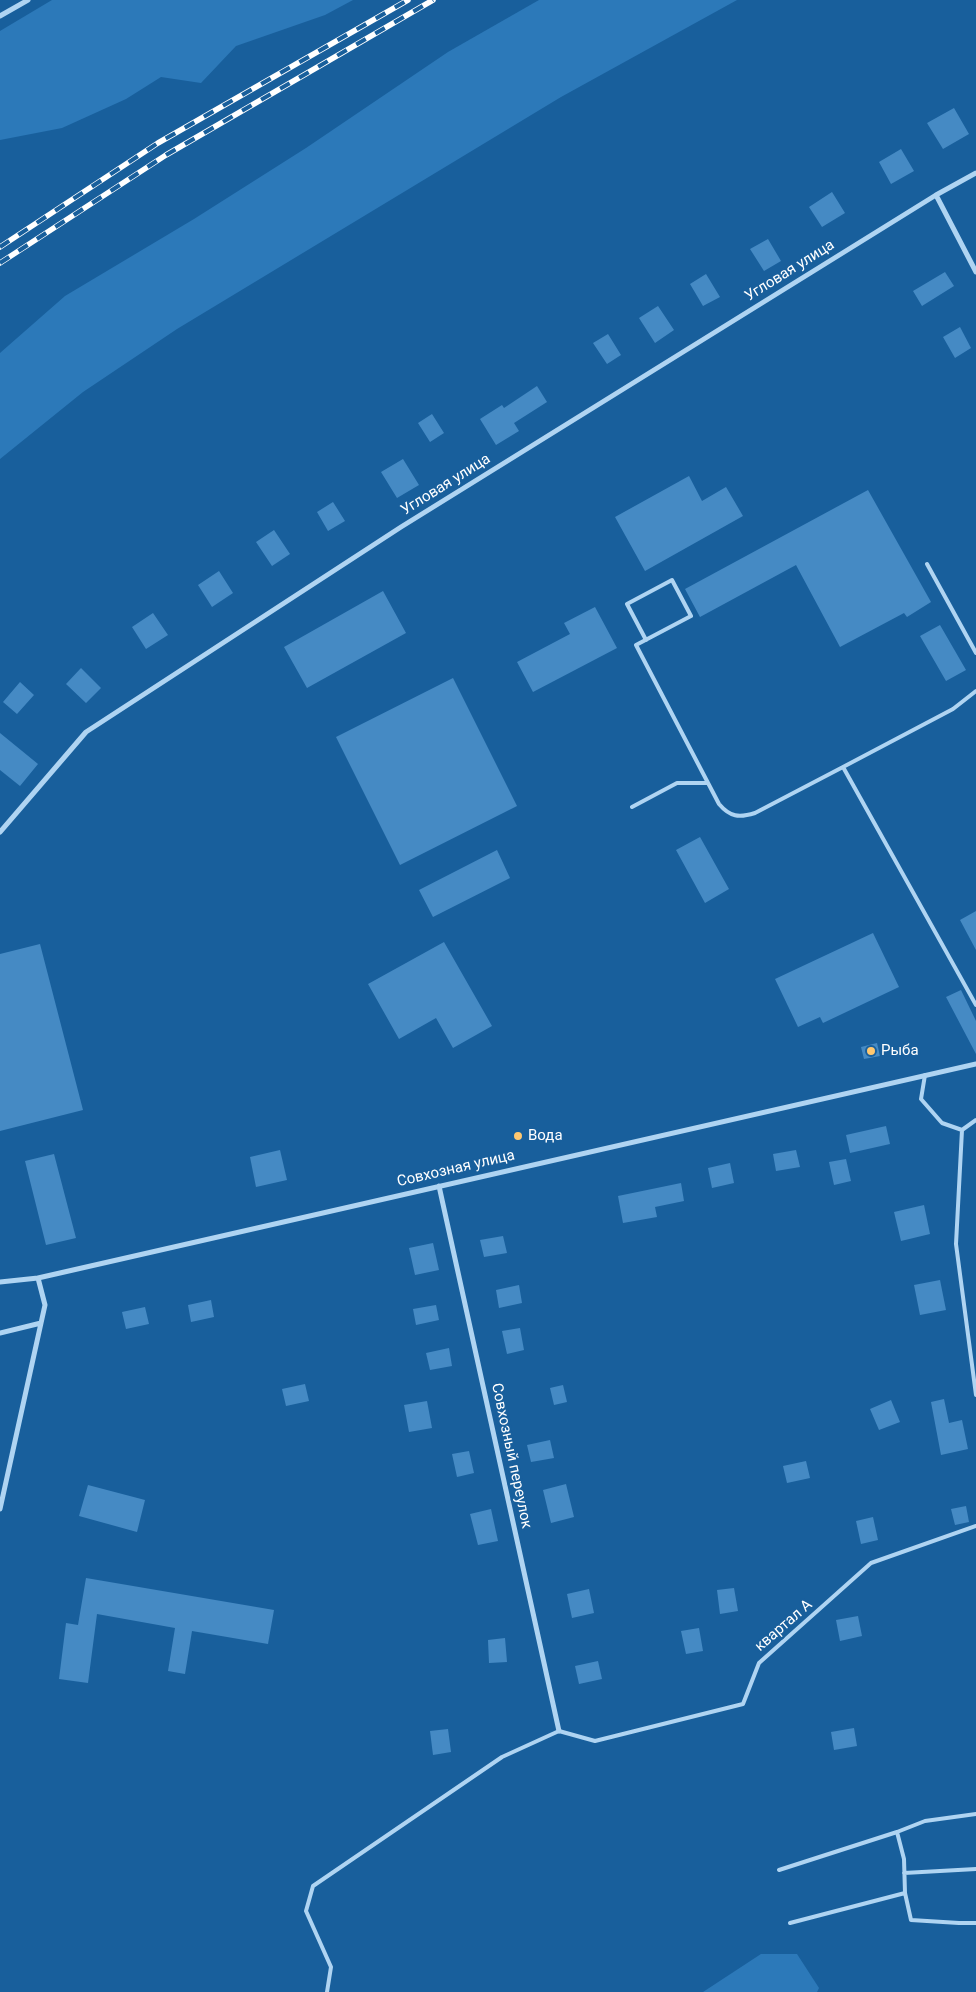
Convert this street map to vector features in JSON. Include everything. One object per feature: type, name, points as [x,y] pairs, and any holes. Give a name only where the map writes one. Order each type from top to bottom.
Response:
[{"type":"street","points":[[0,16],[28,0]]},
{"type":"street","name":"Угловая улица","points":[[0,832],[86,732],[401,527],[936,195],[976,173]]},
{"type":"street","points":[[936,195],[976,272]]},
{"type":"street","name":"Совхозная улица","points":[[0,1282],[38,1278],[976,1064]]},
{"type":"street","name":"Совхозный переулок","points":[[439,1186],[559,1731]]},
{"type":"street","points":[[0,1509],[45,1305],[38,1278]]},
{"type":"street","points":[[0,1332],[41,1324]]},
{"type":"lane","points":[[927,564],[976,653]]},
{"type":"lane","points":[[646,640],[627,604],[672,580],[691,616],[646,640],[636,645],[720,804],[726,812],[734,816],[746,816],[755,813],[953,708],[976,691]]},
{"type":"lane","points":[[843,767],[976,1005]]},
{"type":"lane","points":[[632,807],[677,783],[708,783]]},
{"type":"lane","points":[[925,1075],[920,1099],[942,1122],[962,1130]]},
{"type":"lane","points":[[962,1130],[976,1120]]},
{"type":"lane","points":[[962,1130],[956,1244],[976,1395]]},
{"type":"lane","name":"квартал А","points":[[559,1731],[596,1741],[742,1704],[759,1663],[871,1564],[976,1526]]},
{"type":"lane","points":[[328,1992],[331,1966],[306,1912],[313,1886],[502,1757],[559,1731]]},
{"type":"lane","points":[[779,1870],[897,1832],[925,1821],[976,1814]]},
{"type":"lane","points":[[897,1832],[904,1859],[905,1893],[911,1920],[976,1923]]},
{"type":"lane","points":[[904,1873],[976,1869]]},
{"type":"lane","points":[[790,1923],[905,1893]]},
{"type":"shaded area","points":[[52,0],[353,0],[325,15],[236,46],[201,83],[161,77],[126,99],[62,128],[0,140],[0,31]]},
{"type":"shaded area","points":[[539,0],[737,0],[561,97],[177,329],[83,392],[0,459],[0,353],[65,296],[194,219],[306,148],[448,52]]},
{"type":"shaded area","points":[[761,1954],[797,1954],[819,1988],[817,1992],[703,1992]]},
{"type":"building","points":[[954,108],[969,134],[943,149],[927,123]]},
{"type":"building","points":[[901,149],[914,171],[891,184],[879,162]]},
{"type":"building","points":[[832,192],[845,213],[822,227],[809,207]]},
{"type":"building","points":[[768,239],[781,261],[764,271],[750,249]]},
{"type":"building","points":[[945,272],[954,286],[922,306],[913,291]]},
{"type":"building","points":[[706,274],[720,297],[703,306],[690,284]]},
{"type":"building","points":[[658,306],[674,330],[655,343],[639,318]]},
{"type":"building","points":[[960,327],[971,348],[955,358],[943,337]]},
{"type":"building","points":[[608,334],[621,355],[607,364],[593,343]]},
{"type":"building","points":[[537,386],[547,402],[514,423],[519,431],[496,445],[480,419],[502,405],[504,408]]},
{"type":"building","points":[[432,414],[444,433],[430,442],[418,423]]},
{"type":"building","points":[[403,459],[419,485],[397,498],[381,472]]},
{"type":"building","points":[[689,476],[702,501],[726,487],[743,516],[645,571],[615,517]]},
{"type":"building","points":[[868,490],[931,602],[907,617],[904,613],[840,647],[796,565],[700,617],[685,589]]},
{"type":"building","points":[[333,502],[345,521],[328,531],[317,512]]},
{"type":"building","points":[[274,530],[290,554],[272,566],[256,542]]},
{"type":"building","points":[[219,571],[233,593],[212,607],[198,585]]},
{"type":"building","points":[[383,591],[406,633],[307,688],[284,647]]},
{"type":"building","points":[[595,607],[617,648],[533,692],[517,662],[570,634],[564,623]]},
{"type":"building","points":[[153,613],[168,635],[146,649],[132,627]]},
{"type":"building","points":[[940,625],[966,670],[946,681],[920,636]]},
{"type":"building","points":[[81,668],[101,688],[86,703],[66,684]]},
{"type":"building","points":[[453,678],[517,806],[400,865],[336,737]]},
{"type":"building","points":[[20,682],[34,695],[17,714],[3,702]]},
{"type":"building","points":[[0,733],[38,764],[20,786],[0,770]]},
{"type":"building","points":[[700,837],[729,889],[705,903],[676,850]]},
{"type":"building","points":[[497,850],[510,878],[433,917],[419,890]]},
{"type":"building","points":[[976,911],[976,950],[960,920]]},
{"type":"building","points":[[873,933],[899,987],[823,1023],[820,1017],[798,1027],[775,979]]},
{"type":"building","points":[[444,942],[492,1026],[453,1048],[436,1018],[399,1039],[368,984]]},
{"type":"building","points":[[40,944],[83,1110],[0,1131],[0,954]]},
{"type":"building","points":[[961,990],[976,1021],[976,1054],[946,997]]},
{"type":"building","name":"Рыба","points":[[877,1043],[880,1056],[864,1059],[861,1047]]},
{"type":"building","points":[[886,1126],[890,1144],[850,1153],[846,1135]]},
{"type":"building","points":[[280,1150],[287,1180],[256,1187],[250,1157]]},
{"type":"building","points":[[796,1150],[800,1167],[776,1171],[773,1154]]},
{"type":"building","points":[[54,1154],[76,1238],[46,1245],[25,1161]]},
{"type":"building","points":[[846,1159],[851,1181],[834,1185],[829,1162]]},
{"type":"building","points":[[730,1163],[734,1183],[712,1188],[708,1168]]},
{"type":"building","points":[[681,1183],[684,1201],[655,1207],[657,1217],[623,1223],[618,1196]]},
{"type":"building","points":[[924,1205],[930,1234],[901,1241],[894,1212]]},
{"type":"building","points":[[503,1236],[507,1253],[484,1257],[480,1240]]},
{"type":"building","points":[[433,1243],[439,1270],[415,1275],[409,1248]]},
{"type":"building","points":[[940,1280],[946,1310],[920,1315],[914,1285]]},
{"type":"building","points":[[519,1285],[522,1303],[499,1308],[496,1290]]},
{"type":"building","points":[[211,1300],[214,1317],[191,1322],[188,1305]]},
{"type":"building","points":[[436,1305],[439,1320],[416,1325],[413,1309]]},
{"type":"building","points":[[145,1307],[149,1324],[126,1329],[122,1312]]},
{"type":"building","points":[[520,1328],[524,1350],[507,1354],[502,1331]]},
{"type":"building","points":[[449,1348],[452,1366],[430,1370],[426,1353]]},
{"type":"building","points":[[305,1384],[309,1401],[286,1406],[282,1389]]},
{"type":"building","points":[[563,1385],[567,1402],[554,1405],[550,1388]]},
{"type":"building","points":[[944,1399],[949,1423],[962,1420],[968,1449],[941,1455],[931,1402]]},
{"type":"building","points":[[891,1400],[900,1422],[879,1430],[870,1409]]},
{"type":"building","points":[[427,1401],[432,1428],[409,1432],[404,1405]]},
{"type":"building","points":[[550,1440],[554,1458],[531,1462],[527,1445]]},
{"type":"building","points":[[469,1451],[474,1473],[457,1477],[452,1454]]},
{"type":"building","points":[[806,1461],[810,1478],[787,1483],[783,1466]]},
{"type":"building","points":[[566,1484],[574,1517],[551,1523],[543,1490]]},
{"type":"building","points":[[88,1485],[145,1500],[137,1532],[79,1516]]},
{"type":"building","points":[[966,1506],[969,1522],[955,1525],[951,1509]]},
{"type":"building","points":[[491,1509],[498,1541],[478,1545],[470,1514]]},
{"type":"building","points":[[873,1517],[878,1540],[861,1544],[856,1521]]},
{"type":"building","points":[[86,1578],[274,1610],[268,1644],[192,1631],[185,1674],[168,1671],[175,1628],[97,1614],[88,1683],[59,1679],[66,1623],[78,1625]]},
{"type":"building","points":[[734,1588],[738,1611],[720,1614],[717,1590]]},
{"type":"building","points":[[589,1589],[594,1613],[572,1618],[567,1594]]},
{"type":"building","points":[[858,1616],[862,1636],[840,1641],[836,1620]]},
{"type":"building","points":[[699,1628],[703,1651],[686,1654],[681,1631]]},
{"type":"building","points":[[505,1638],[507,1662],[489,1663],[488,1640]]},
{"type":"building","points":[[598,1661],[602,1679],[579,1684],[575,1666]]},
{"type":"building","points":[[854,1728],[857,1746],[834,1750],[831,1732]]},
{"type":"building","points":[[448,1729],[451,1752],[433,1755],[430,1731]]},
{"type":"railway","points":[[0,247],[158,143],[408,0]]},
{"type":"railway","points":[[0,263],[166,155],[433,0]]},
{"type":"place","name":"Рыба","points":[[871,1051]]},
{"type":"place","name":"Вода","points":[[518,1136]]}]
